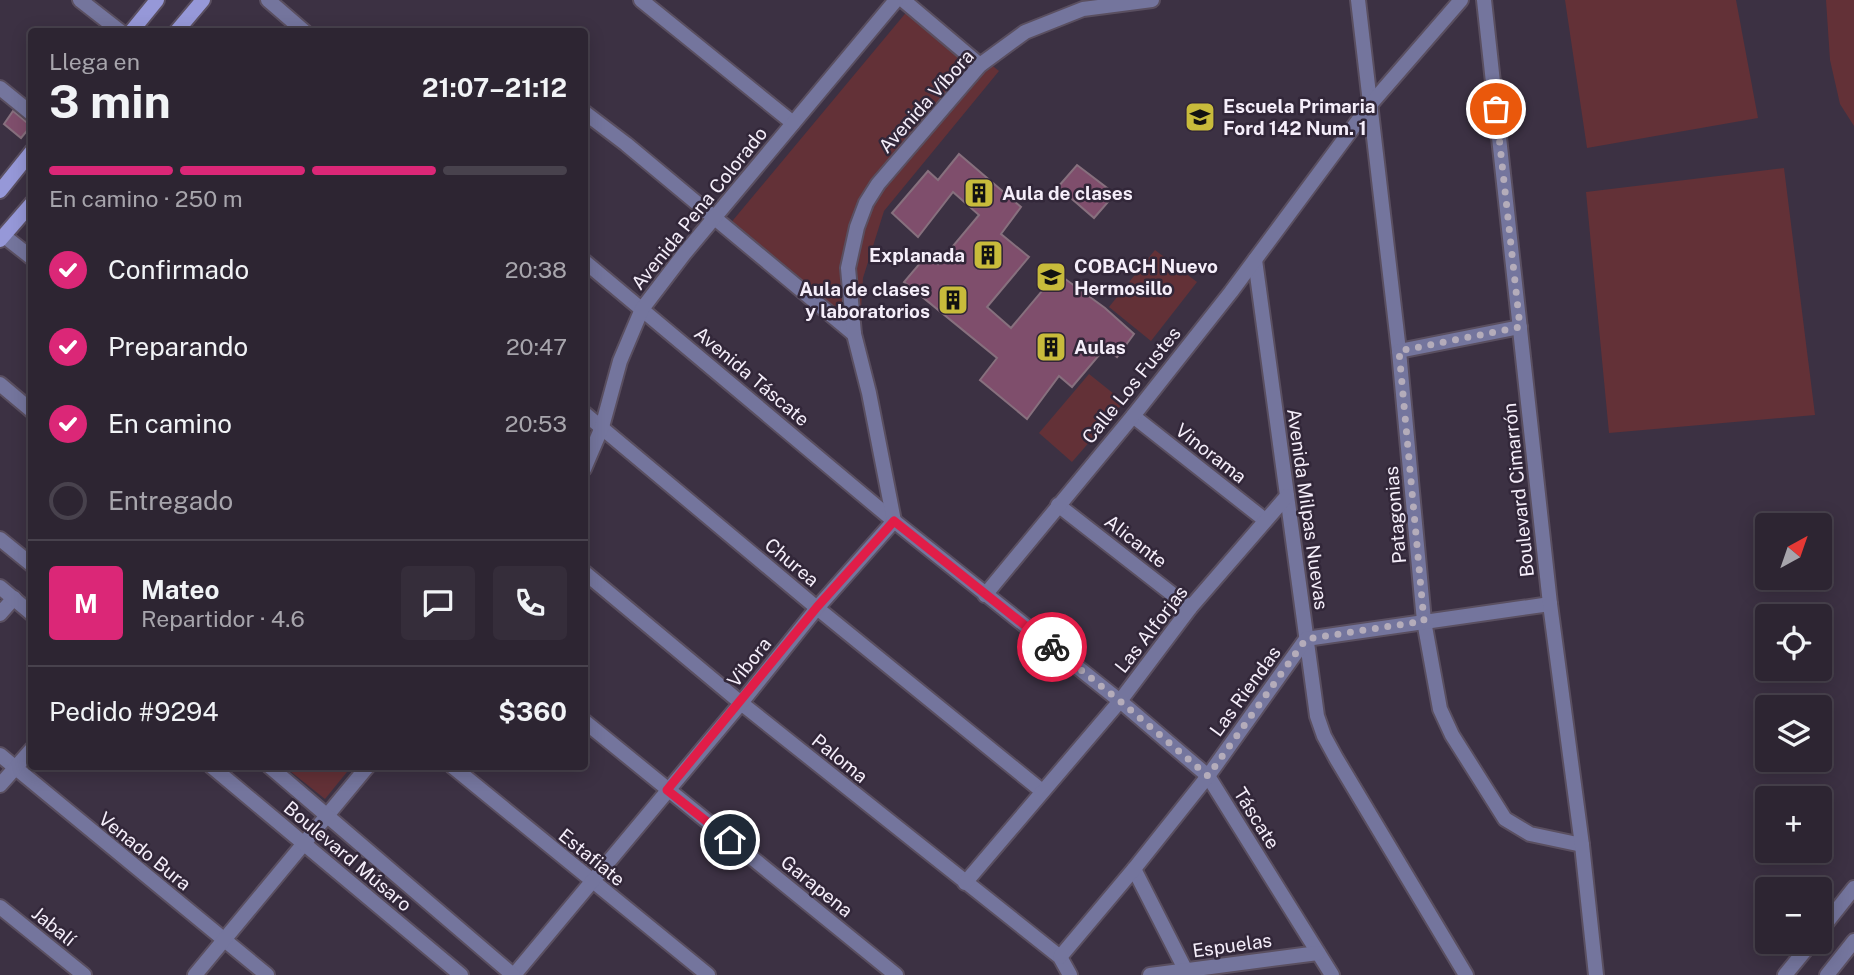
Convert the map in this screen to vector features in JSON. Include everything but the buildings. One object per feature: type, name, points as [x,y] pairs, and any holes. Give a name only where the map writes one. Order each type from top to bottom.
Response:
[{"type":"main road","points":[[134,28],[157,0]]},
{"type":"main road","points":[[180,28],[204,0]]},
{"type":"main road","points":[[0,191],[28,156]]},
{"type":"main road","points":[[2,238],[28,208]]},
{"type":"street","points":[[80,0],[116,28]]},
{"type":"street","points":[[268,0],[300,28]]},
{"type":"street","points":[[641,0],[793,123]]},
{"type":"street","name":"Avenida Pena Colorado","points":[[588,460],[602,427],[620,360],[642,309],[714,217],[896,0]]},
{"type":"street","points":[[902,0],[980,65]]},
{"type":"street","name":"Avenida Víbora","points":[[854,334],[848,268],[857,227],[866,203],[878,184],[980,65],[1025,32],[1083,9],[1152,0]]},
{"type":"street","points":[[1358,0],[1369,106]]},
{"type":"street","name":"Calle Los Fustes","points":[[985,595],[1133,415],[1255,260],[1369,106],[1461,0]]},
{"type":"street","name":"Boulevard Cimarrón","points":[[1484,0],[1550,604],[1597,975]]},
{"type":"street","points":[[0,88],[28,111]]},
{"type":"street","name":"Patagonias","points":[[1369,106],[1399,351],[1424,621],[1440,709],[1452,735],[1505,819],[1530,834],[1582,845]]},
{"type":"street","points":[[588,115],[854,334],[880,442],[894,521]]},
{"type":"street","points":[[2,238],[28,255]]},
{"type":"street","name":"Avenida Milpas Nuevas","points":[[1255,260],[1317,716],[1324,736],[1466,975]]},
{"type":"street","name":"Avenida Táscate","points":[[588,264],[894,521]]},
{"type":"street","points":[[1399,351],[1520,327]]},
{"type":"street","points":[[0,384],[28,408]]},
{"type":"street","name":"Vinorama","points":[[1133,415],[1265,520]]},
{"type":"street","name":"Churea","points":[[588,416],[1042,791]]},
{"type":"street","name":"Las Alforjas","points":[[965,883],[1120,701],[1190,608],[1287,496]]},
{"type":"street","name":"Alicante","points":[[1058,505],[1190,608]]},
{"type":"street","name":"Táscate","points":[[894,521],[1120,701],[1208,776],[1332,975]]},
{"type":"street","name":"Vibora","points":[[514,975],[741,703],[817,607],[894,521]]},
{"type":"street","points":[[0,540],[28,562]]},
{"type":"street","name":"Paloma","points":[[588,575],[741,703],[1060,957],[1070,975]]},
{"type":"street","points":[[0,587],[28,610]]},
{"type":"street","points":[[0,614],[14,598]]},
{"type":"street","name":"Las Riendas","points":[[1060,957],[1208,776],[1306,639],[1550,604]]},
{"type":"street","name":"Garapena","points":[[588,723],[896,975]]},
{"type":"street","points":[[0,785],[28,753]]},
{"type":"street","name":"Venado Bura","points":[[0,755],[267,975]]},
{"type":"street","name":"Boulevard Músaro","points":[[216,770],[461,975]]},
{"type":"street","name":"Boulevard Músaro","points":[[274,770],[514,975]]},
{"type":"street","points":[[195,975],[365,770]]},
{"type":"street","name":"Estafiate","points":[[457,770],[708,975]]},
{"type":"street","points":[[1134,869],[1186,971]]},
{"type":"street","points":[[1832,916],[1854,888]]},
{"type":"street","name":"Jabalí","points":[[0,906],[84,975]]},
{"type":"street","points":[[1826,975],[1854,941]]},
{"type":"street","name":"Espuelas","points":[[1150,975],[1318,953]]},
{"type":"street","points":[[1785,975],[1802,954]]},
{"type":"shaded area","points":[[1565,0],[1736,0],[1758,118],[1587,148]]},
{"type":"shaded area","points":[[1826,0],[1854,0],[1854,126],[1840,104],[1830,60]]},
{"type":"shaded area","points":[[914,3],[999,71],[884,211],[863,278],[859,341],[729,225]]},
{"type":"shaded area","points":[[1784,168],[1815,415],[1609,433],[1586,192]]},
{"type":"shaded area","points":[[1155,250],[1197,282],[1151,341],[1109,307]]},
{"type":"shaded area","points":[[1089,374],[1124,402],[1072,462],[1039,433]]},
{"type":"shaded area","points":[[289,770],[349,770],[325,799]]},
{"type":"way so far","points":[[1052,647],[1208,776],[1306,639],[1424,621],[1399,351],[1520,327],[1496,109]]},
{"type":"place","name":"Escuela Primaria Ford 142 Num. 1","points":[[1200,117]]},
{"type":"place","name":"Aula de clases","points":[[979,193]]},
{"type":"place","name":"Explanada","points":[[988,255]]},
{"type":"place","name":"COBACH Nuevo Hermosillo","points":[[1051,277]]},
{"type":"place","name":"Aula de clases y laboratorios","points":[[953,300]]},
{"type":"place","name":"Aulas","points":[[1051,347]]},
{"type":"route","points":[[730,840],[667,790],[817,607],[894,521],[1052,647]]}]
